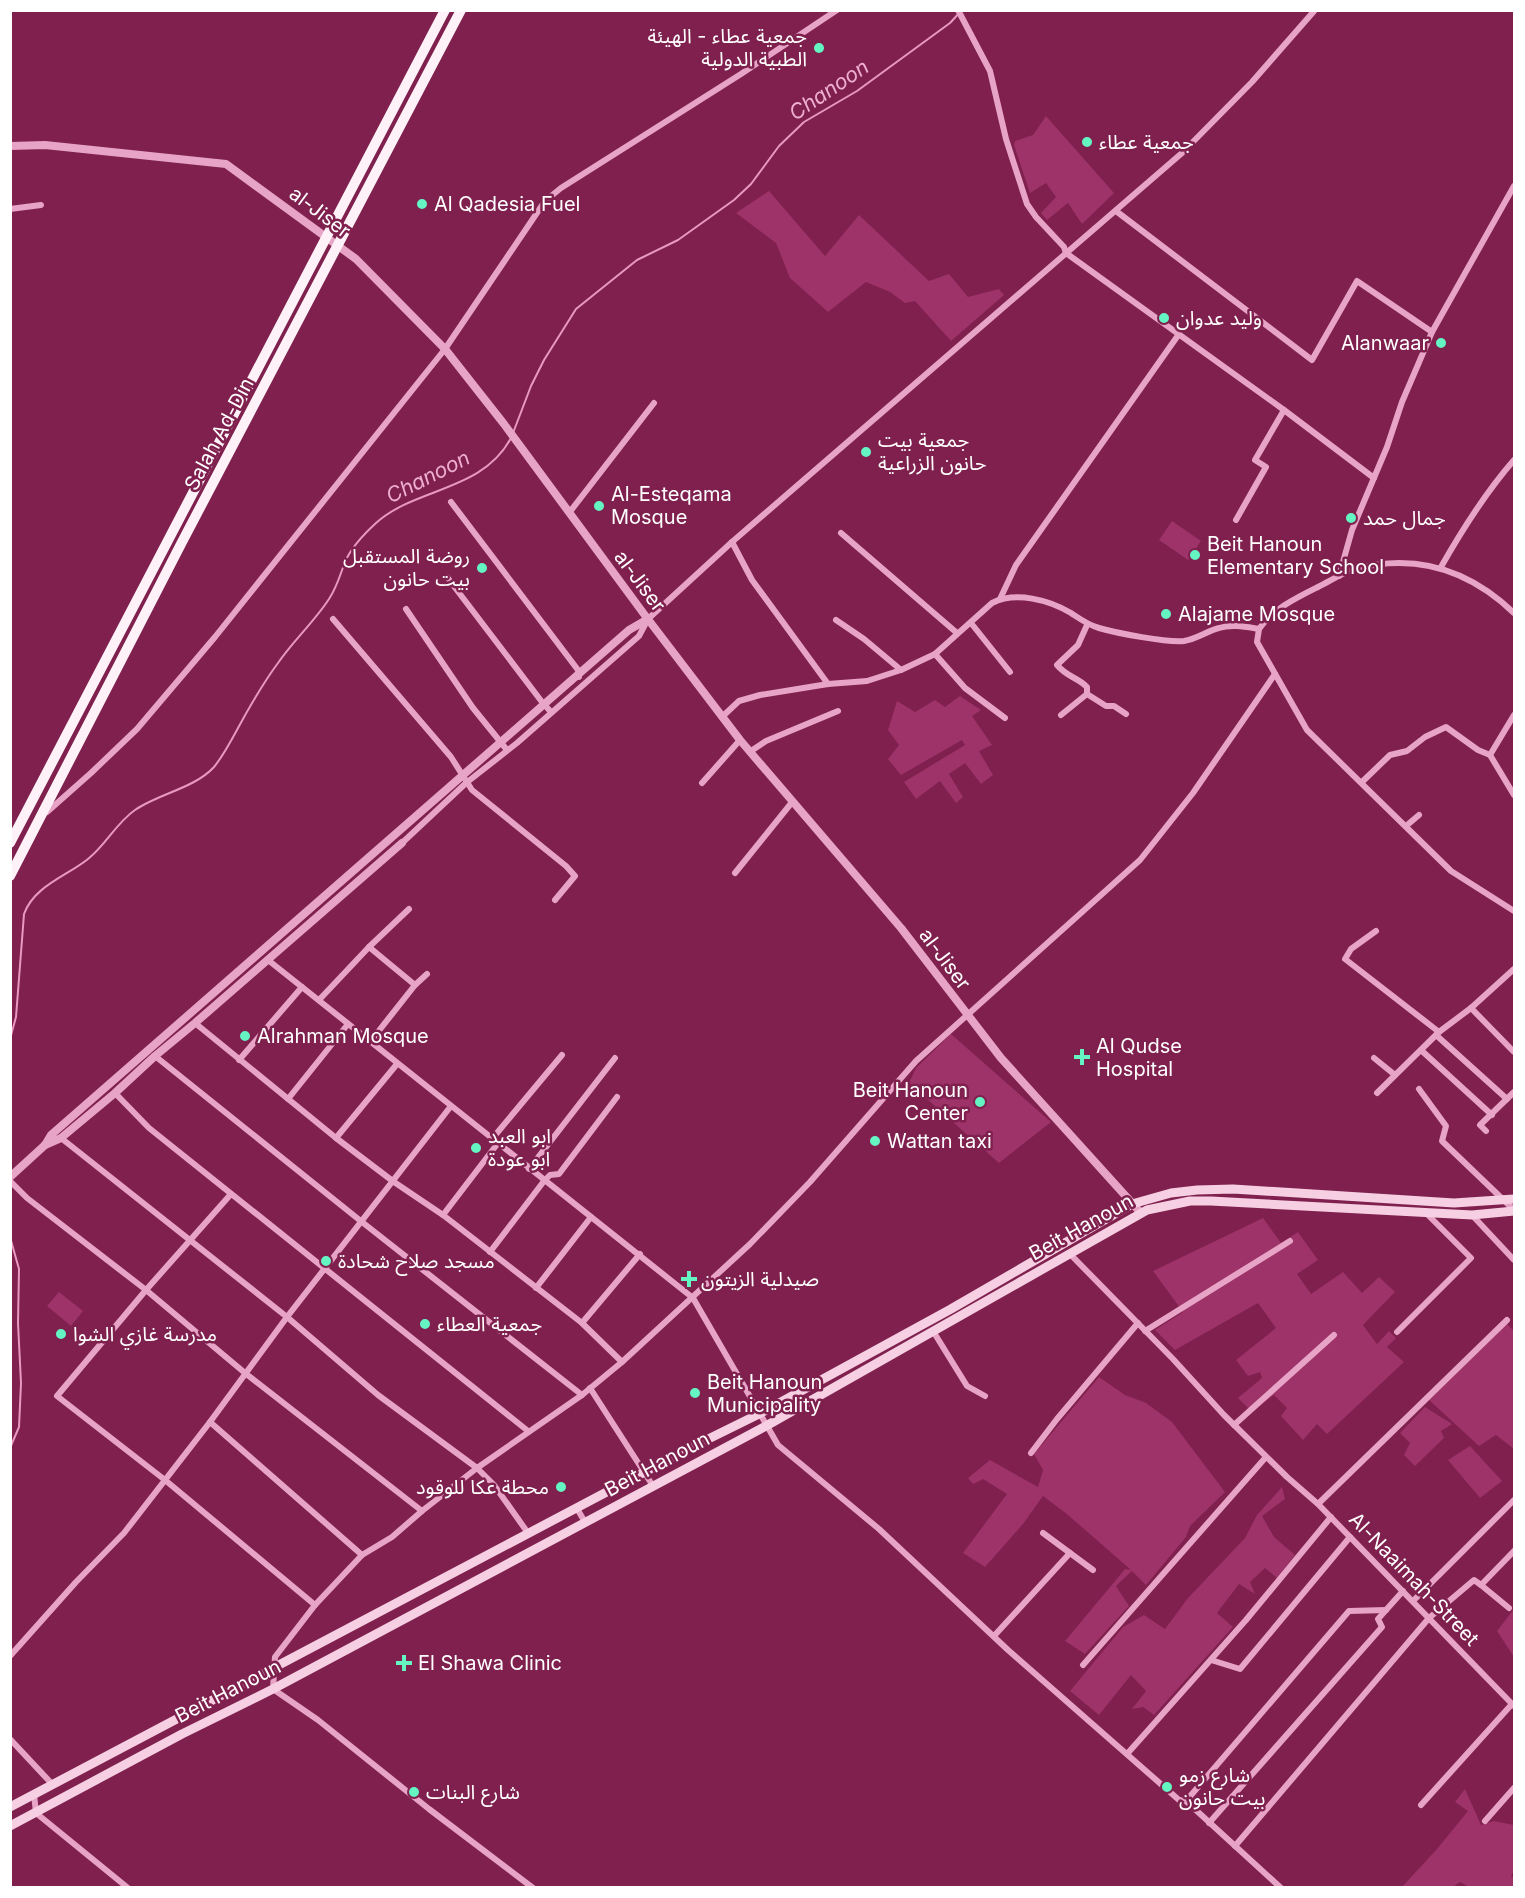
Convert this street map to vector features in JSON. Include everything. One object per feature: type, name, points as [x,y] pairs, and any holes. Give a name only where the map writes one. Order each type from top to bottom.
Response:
[{"type":"highway","name":"Salah Ad-Din","points":[[10,843],[445,10]]},
{"type":"highway","name":"Salah Ad-Din","points":[[10,876],[461,10]]},
{"type":"main road","name":"Beit Hanoun","points":[[10,1807],[576,1507],[759,1414],[951,1308],[1132,1204],[1171,1193],[1233,1189],[1454,1203],[1515,1199]]},
{"type":"main road","name":"Beit Hanoun","points":[[10,1826],[273,1689],[766,1426],[1141,1212],[1190,1201],[1472,1215],[1515,1211]]},
{"type":"street","points":[[42,816],[137,729],[215,637],[445,349],[545,201],[561,188],[837,10]]},
{"type":"street","points":[[958,10],[990,71],[1006,139],[1027,204],[1064,247],[1066,253],[1217,364],[1284,410],[1374,478]]},
{"type":"street","points":[[45,1146],[51,1135],[268,947],[465,779],[507,750],[629,630],[648,619],[732,542],[1182,153],[1252,82],[1315,10]]},
{"type":"street","name":"al-Jiser","points":[[10,146],[45,145],[226,164],[356,260],[445,349],[535,465],[740,740],[901,928],[1008,1067],[1141,1212]]},
{"type":"street","points":[[1339,576],[1352,530],[1432,332],[1515,186]]},
{"type":"street","points":[[10,209],[41,205]]},
{"type":"street","points":[[1116,211],[1312,360],[1357,281],[1432,332]]},
{"type":"street","points":[[1000,599],[1016,565],[1179,334]]},
{"type":"street","points":[[569,513],[654,403]]},
{"type":"street","points":[[1236,520],[1266,467],[1255,460],[1284,410]]},
{"type":"street","points":[[1441,567],[1456,540],[1515,460]]},
{"type":"street","points":[[451,502],[560,645],[578,670],[581,679]]},
{"type":"street","points":[[841,534],[957,633]]},
{"type":"street","points":[[732,542],[752,580],[828,684]]},
{"type":"street","points":[[1514,612],[1463,576],[1441,567],[1394,563],[1353,570],[1297,597],[1266,619],[1259,629],[1257,642],[1307,730],[1451,871],[1515,911]]},
{"type":"street","points":[[447,577],[548,708]]},
{"type":"street","points":[[723,716],[739,701],[760,695],[828,684],[867,681],[901,670],[935,654],[992,603],[1000,599],[1026,598],[1044,601],[1070,612],[1088,625],[1113,632],[1184,641],[1220,628],[1239,626],[1259,629]]},
{"type":"street","points":[[405,609],[507,750]]},
{"type":"street","points":[[333,619],[451,757],[472,790],[566,866],[575,876],[555,900]]},
{"type":"street","points":[[836,620],[864,639],[901,670]]},
{"type":"street","points":[[971,623],[1010,672]]},
{"type":"street","points":[[1087,694],[1087,687],[1080,681],[1066,676],[1058,665],[1078,645],[1088,625]]},
{"type":"street","points":[[935,654],[965,688],[1005,718]]},
{"type":"street","points":[[533,1887],[421,1803],[318,1720],[273,1689],[274,1656],[315,1605],[362,1555],[392,1537],[477,1468],[582,1395],[622,1362],[750,1244],[810,1182],[916,1061],[1140,860],[1193,793],[1275,674]]},
{"type":"street","points":[[1087,694],[1106,706],[1114,706],[1126,714]]},
{"type":"street","points":[[1061,715],[1087,694]]},
{"type":"street","points":[[422,1511],[27,1198],[10,1179],[45,1146],[61,1138],[115,1093],[402,843],[500,743],[548,708]]},
{"type":"street","points":[[751,751],[766,741],[837,711]]},
{"type":"street","points":[[1490,755],[1515,715]]},
{"type":"street","points":[[1362,782],[1390,755],[1407,751],[1425,737],[1446,727],[1478,750],[1490,755],[1515,795]]},
{"type":"street","points":[[702,783],[740,740]]},
{"type":"street","points":[[735,873],[793,801]]},
{"type":"street","points":[[1406,826],[1419,815]]},
{"type":"street","points":[[319,1000],[409,909]]},
{"type":"street","points":[[1376,931],[1351,950],[1346,959],[1438,1033],[1507,1099]]},
{"type":"street","points":[[369,947],[415,985]]},
{"type":"street","points":[[268,960],[693,1298],[778,1446],[879,1529],[994,1636],[1281,1887]]},
{"type":"street","points":[[1377,1093],[1438,1033],[1471,1008],[1515,969]]},
{"type":"street","points":[[370,1042],[415,985],[428,974]]},
{"type":"street","points":[[239,1060],[302,987]]},
{"type":"street","points":[[1471,1008],[1515,1052]]},
{"type":"street","points":[[195,1023],[336,1138],[394,1182],[443,1215],[582,1323],[622,1362]]},
{"type":"street","points":[[288,1099],[348,1024]]},
{"type":"street","points":[[1422,1051],[1492,1115]]},
{"type":"street","points":[[443,1215],[495,1141],[562,1055]]},
{"type":"street","points":[[155,1056],[582,1395]]},
{"type":"street","points":[[530,1169],[615,1058]]},
{"type":"street","points":[[1374,1058],[1395,1075]]},
{"type":"street","points":[[336,1138],[397,1064]]},
{"type":"street","points":[[1419,1089],[1446,1126],[1442,1141],[1515,1211]]},
{"type":"street","points":[[1486,1131],[1480,1125],[1515,1092]]},
{"type":"street","points":[[115,1093],[149,1128],[528,1431]]},
{"type":"street","points":[[490,1252],[544,1181],[550,1175],[559,1174],[617,1097]]},
{"type":"street","points":[[10,1656],[76,1582],[124,1533],[287,1317],[452,1106]]},
{"type":"street","points":[[61,1138],[287,1317],[378,1395],[477,1468],[494,1485],[528,1533]]},
{"type":"street","points":[[231,1194],[57,1396],[165,1480],[315,1605]]},
{"type":"street","points":[[1397,1332],[1471,1258],[1425,1212]]},
{"type":"street","points":[[1472,1215],[1515,1260]]},
{"type":"street","points":[[536,1288],[591,1216]]},
{"type":"street","points":[[1145,1331],[1290,1242]]},
{"type":"street","points":[[582,1323],[640,1254]]},
{"type":"street","name":"Al-Naaimah-Street","points":[[1070,1254],[1234,1425],[1350,1536],[1513,1705]]},
{"type":"street","points":[[1318,1504],[1507,1320]]},
{"type":"street","points":[[1030,1453],[1138,1323]]},
{"type":"street","points":[[933,1331],[967,1386],[985,1396]]},
{"type":"street","points":[[1234,1425],[1334,1335]]},
{"type":"street","points":[[590,1388],[653,1486]]},
{"type":"street","points":[[210,1422],[362,1555]]},
{"type":"street","points":[[1083,1665],[1266,1456]]},
{"type":"street","points":[[1413,1601],[1515,1500]]},
{"type":"street","points":[[576,1507],[585,1522]]},
{"type":"street","points":[[1127,1754],[1254,1612],[1331,1517]]},
{"type":"street","points":[[1043,1533],[1093,1570]]},
{"type":"street","points":[[1211,1660],[1239,1669],[1350,1536]]},
{"type":"street","points":[[1481,1585],[1515,1551]]},
{"type":"street","points":[[994,1636],[1070,1552]]},
{"type":"street","points":[[1234,1846],[1429,1618],[1474,1580],[1509,1608]]},
{"type":"street","points":[[1209,1823],[1382,1627],[1378,1619],[1403,1591]]},
{"type":"street","points":[[1185,1801],[1348,1611],[1386,1610]]},
{"type":"street","points":[[1421,1805],[1513,1705]]},
{"type":"street","points":[[10,1739],[52,1784]]},
{"type":"street","points":[[1485,1821],[1515,1788]]},
{"type":"street","points":[[34,1794],[36,1813],[128,1887]]},
{"type":"shaded area","points":[[1046,116],[1114,193],[1082,224],[1068,203],[1047,220],[1041,213],[1056,197],[1046,183],[1030,193],[1014,145],[1015,141],[1033,135]]},
{"type":"shaded area","points":[[769,191],[825,256],[859,215],[929,281],[949,274],[968,297],[999,289],[1004,295],[951,341],[915,301],[905,303],[890,292],[866,282],[828,312],[790,278],[776,243],[736,213]]},
{"type":"shaded area","points":[[1172,521],[1201,541],[1188,560],[1159,540]]},
{"type":"shaded area","points":[[960,696],[981,710],[972,716],[992,745],[979,751],[993,775],[981,784],[965,763],[949,774],[963,797],[956,803],[940,781],[916,799],[904,782],[965,745],[962,740],[901,775],[888,759],[899,745],[888,730],[897,701],[915,712],[935,700],[945,707]]},
{"type":"shaded area","name":"Beit Hanoun Center","points":[[951,1034],[1051,1122],[999,1163],[909,1083],[916,1068]]},
{"type":"shaded area","points":[[1263,1218],[1281,1243],[1298,1232],[1318,1260],[1297,1274],[1311,1294],[1343,1272],[1362,1293],[1379,1277],[1395,1292],[1363,1325],[1377,1344],[1389,1331],[1396,1338],[1387,1347],[1404,1362],[1327,1434],[1317,1424],[1303,1440],[1281,1416],[1287,1408],[1274,1395],[1252,1412],[1238,1398],[1262,1378],[1260,1372],[1248,1376],[1236,1360],[1276,1328],[1258,1303],[1175,1350],[1155,1330],[1183,1312],[1153,1271]]},
{"type":"shaded area","points":[[59,1292],[83,1311],[71,1326],[47,1306]]},
{"type":"shaded area","points":[[1507,1324],[1514,1331],[1514,1449],[1496,1435],[1479,1446],[1429,1400]]},
{"type":"shaded area","points":[[1099,1377],[1125,1395],[1146,1403],[1172,1422],[1225,1492],[1190,1526],[1186,1537],[1146,1585],[1132,1571],[1116,1586],[1129,1606],[1085,1654],[1065,1641],[1125,1569],[1131,1570],[1068,1515],[1043,1496],[1023,1524],[985,1567],[963,1553],[1007,1494],[983,1479],[973,1484],[968,1478],[990,1460],[1038,1487],[1043,1470],[1034,1454]]},
{"type":"shaded area","points":[[1425,1407],[1452,1424],[1441,1431],[1444,1438],[1415,1466],[1404,1455],[1410,1443],[1400,1433]]},
{"type":"shaded area","points":[[1470,1446],[1502,1481],[1480,1498],[1448,1460]]},
{"type":"shaded area","points":[[1282,1487],[1285,1499],[1262,1516],[1274,1537],[1295,1555],[1277,1578],[1265,1568],[1250,1582],[1255,1594],[1239,1584],[1217,1613],[1233,1627],[1154,1715],[1143,1707],[1132,1709],[1146,1691],[1131,1675],[1099,1715],[1070,1691],[1123,1627],[1144,1615],[1165,1629],[1188,1598],[1245,1538],[1257,1515]]},
{"type":"shaded area","points":[[1514,1609],[1514,1657],[1497,1631]]},
{"type":"shaded area","points":[[1465,1789],[1481,1825],[1494,1821],[1514,1825],[1514,1871],[1511,1876],[1514,1878],[1514,1887],[1469,1887],[1460,1882],[1453,1887],[1401,1888],[1468,1811],[1455,1802]]},
{"type":"waterway","name":"Chanoon","points":[[513,433],[531,386],[544,360],[576,309],[637,260],[678,240],[734,200],[751,184],[779,146],[804,122],[857,91],[950,23],[962,10]]},
{"type":"waterway","name":"Chanoon","points":[[10,1039],[16,1017],[24,914],[35,896],[88,859],[128,815],[154,799],[187,786],[214,767],[267,678],[329,599],[345,562],[358,541],[371,527],[392,511],[466,479],[483,469],[499,456],[511,438]]},
{"type":"waterway","name":"Chanoon","points":[[10,1237],[19,1269],[18,1323],[21,1383],[19,1427],[10,1448]]},
{"type":"place","name":"جمعية عطاء - الهيئة الطبية الدولية","points":[[819,48]]},
{"type":"place","name":"جمعية عطاء","points":[[1087,142]]},
{"type":"place","name":"Al Qadesia Fuel","points":[[422,204]]},
{"type":"place","name":"وليد عدوان","points":[[1164,318]]},
{"type":"place","name":"Alanwaar","points":[[1441,343]]},
{"type":"place","name":"جمعية بيت حانون الزراعية","points":[[866,452]]},
{"type":"place","name":"Al-Esteqama Mosque","points":[[599,506]]},
{"type":"place","name":"جمال حمد","points":[[1351,518]]},
{"type":"place","name":"Beit Hanoun Elementary School","points":[[1195,555]]},
{"type":"place","name":"روضة المستقبل بيت حانون","points":[[482,568]]},
{"type":"place","name":"Alajame Mosque","points":[[1166,614]]},
{"type":"place","name":"Alrahman Mosque","points":[[245,1036]]},
{"type":"place","name":"Al Qudse Hospital","points":[[1082,1057]]},
{"type":"place","name":"Beit Hanoun Center","points":[[980,1102]]},
{"type":"place","name":"Wattan taxi","points":[[875,1141]]},
{"type":"place","name":"ابو العبد ابو عودة","points":[[476,1148]]},
{"type":"place","name":"مسجد صلاح شحادة","points":[[326,1261]]},
{"type":"place","name":"صيدلية الزيتون","points":[[689,1279]]},
{"type":"place","name":"جمعية العطاء","points":[[425,1324]]},
{"type":"place","name":"مدرسة غازي الشوا","points":[[61,1334]]},
{"type":"place","name":"Beit Hanoun Municipality","points":[[695,1393]]},
{"type":"place","name":"محطة عكا للوقود","points":[[561,1487]]},
{"type":"place","name":"El Shawa Clinic","points":[[404,1663]]},
{"type":"place","name":"شارع زمو بيت حانون","points":[[1167,1787]]},
{"type":"place","name":"شارع البنات","points":[[414,1792]]}]
